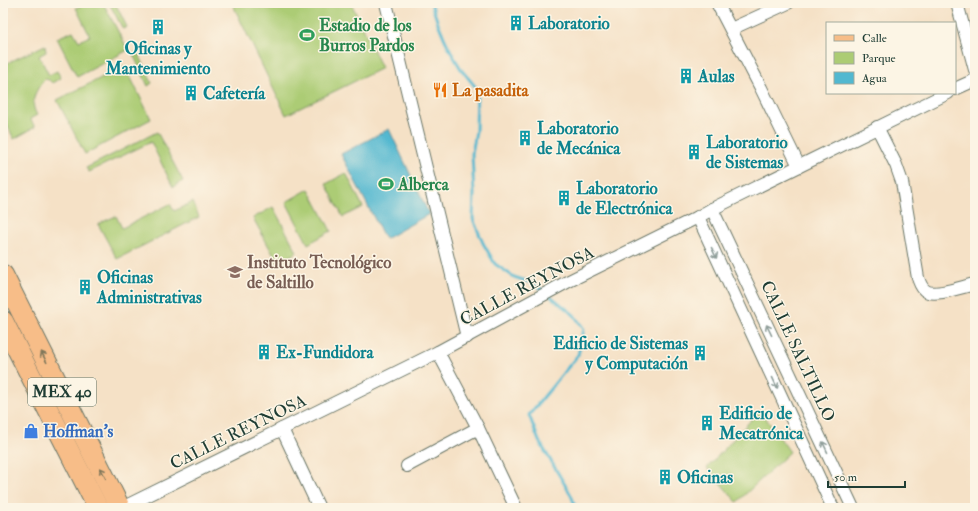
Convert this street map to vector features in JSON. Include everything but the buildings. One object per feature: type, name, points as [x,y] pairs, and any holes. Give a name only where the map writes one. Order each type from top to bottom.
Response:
[{"type":"main road","name":"MEX 40","points":[[3,275],[121,508]]},
{"type":"main road","name":"MEX 40","points":[[3,321],[9,348],[98,508]]},
{"type":"street","points":[[386,3],[467,337]]},
{"type":"street","points":[[717,3],[799,166]]},
{"type":"street","points":[[731,29],[788,3]]},
{"type":"street","points":[[957,3],[972,48],[975,70]]},
{"type":"street","points":[[956,89],[975,80]]},
{"type":"street","name":"CALLE REYNOSA","points":[[121,508],[438,352],[567,282],[946,94]]},
{"type":"street","points":[[877,127],[896,165],[902,182],[918,278],[924,290],[929,293],[937,293],[975,284]]},
{"type":"street","name":"CALLE SALTILLO","points":[[712,209],[853,508]]},
{"type":"street","name":"CALLE SALTILLO","points":[[698,217],[833,508]]},
{"type":"street","points":[[438,352],[478,428],[514,507]]},
{"type":"street","points":[[407,466],[478,428]]},
{"type":"street","points":[[282,429],[319,508]]},
{"type":"green space","points":[[87,3],[103,3],[128,50],[77,77],[57,38],[73,31],[79,41],[90,36],[76,8]]},
{"type":"green space","points":[[109,3],[115,3],[127,27],[123,29]]},
{"type":"green space","name":"Estadio de los Burros Pardos","points":[[232,3],[351,3],[382,68],[286,115]]},
{"type":"green space","points":[[45,45],[46,52],[39,56],[49,75],[57,71],[61,78],[52,83],[45,79],[36,91],[34,105],[37,115],[30,119],[35,127],[14,139],[3,117],[3,65]]},
{"type":"green space","points":[[138,52],[152,83],[148,86],[133,54]]},
{"type":"green space","points":[[125,66],[151,119],[85,154],[57,100]]},
{"type":"green space","points":[[157,132],[183,181],[173,187],[151,142],[89,172],[86,168]]},
{"type":"green space","points":[[346,173],[363,207],[343,217],[326,184]]},
{"type":"green space","points":[[309,189],[331,231],[308,244],[286,202]]},
{"type":"green space","points":[[193,202],[199,217],[117,259],[98,224],[116,216],[122,228],[170,204],[174,211]]},
{"type":"green space","points":[[273,207],[297,252],[278,263],[253,218]]},
{"type":"green space","points":[[760,410],[790,452],[737,502],[707,468]]},
{"type":"water","name":"Alberca","points":[[389,129],[429,214],[385,239],[341,154]]},
{"type":"waterway","points":[[431,3],[440,28],[452,53],[461,69],[477,89],[476,131],[472,154],[474,194],[473,219],[483,243],[495,264],[514,277],[535,284],[544,291]]},
{"type":"waterway","points":[[549,295],[574,315],[584,329],[578,355],[529,415],[539,441],[571,495],[576,508]]},
{"type":"place","name":"Laboratorio","points":[[516,23]]},
{"type":"place","name":"Oficinas y Mantenimiento","points":[[158,27]]},
{"type":"place","name":"Estadio de los Burros Pardos","points":[[307,35]]},
{"type":"place","name":"Aulas","points":[[686,76]]},
{"type":"place","name":"La pasadita","points":[[440,90]]},
{"type":"place","name":"Cafetería","points":[[191,93]]},
{"type":"place","name":"Laboratorio de Mecánica","points":[[525,138]]},
{"type":"place","name":"Laboratorio de Sistemas","points":[[694,152]]},
{"type":"place","name":"Alberca","points":[[386,184]]},
{"type":"place","name":"Laboratorio de Electrónica","points":[[564,198]]},
{"type":"place","name":"Instituto Tecnológico de Saltillo","points":[[235,272]]},
{"type":"place","name":"Oficinas Administrativas","points":[[85,287]]},
{"type":"place","name":"Ex-Fundidora","points":[[264,352]]},
{"type":"place","name":"Edificio de Sistemas y Computación","points":[[700,353]]},
{"type":"place","name":"Edificio de Mecatrónica","points":[[707,423]]},
{"type":"place","name":"Hoffman's","points":[[31,431]]},
{"type":"place","name":"Oficinas","points":[[665,477]]}]
